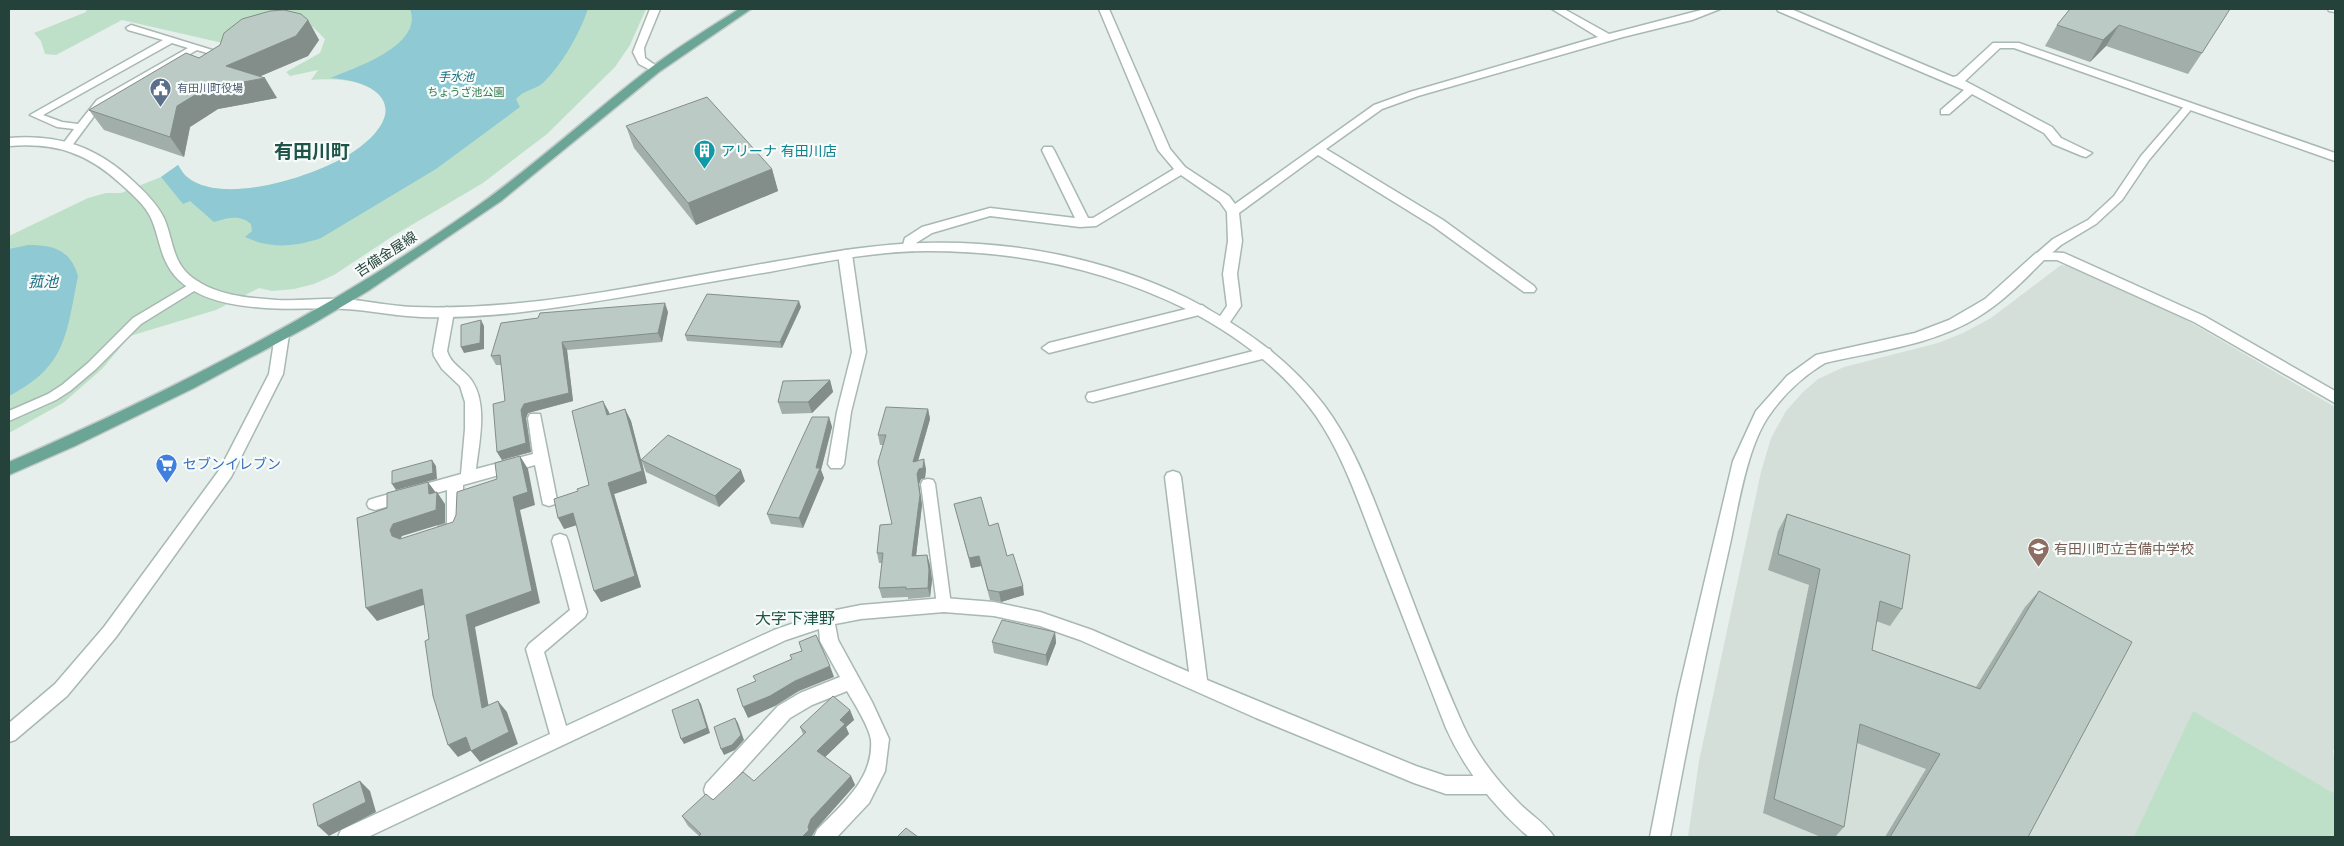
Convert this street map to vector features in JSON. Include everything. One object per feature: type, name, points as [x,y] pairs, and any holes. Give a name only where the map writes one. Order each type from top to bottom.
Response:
[{"type":"main road","name":"吉備金屋線","points":[[9,470],[107,424],[282,335],[337,304],[474,214],[538,167],[656,70],[746,9]]},
{"type":"street","points":[[655,9],[637,54],[640,60],[656,70]]},
{"type":"street","points":[[1104,9],[1164,150],[1181,170],[1225,199],[1233,212],[1235,241],[1230,274],[1234,306],[1224,322]]},
{"type":"street","points":[[1557,9],[1607,37]]},
{"type":"street","points":[[1233,212],[1316,149],[1378,107],[1414,94],[1607,37],[1688,18],[1714,9]]},
{"type":"street","points":[[1782,9],[1956,81],[2048,130],[2057,141],[2086,153]]},
{"type":"street","points":[[1956,81],[1997,45],[2016,45],[2335,157]]},
{"type":"street","points":[[1945,112],[1970,90]]},
{"type":"street","points":[[9,142],[67,145],[82,149],[99,158],[140,194],[157,218],[168,256],[178,272],[195,285],[241,300],[294,306],[337,304],[412,312],[515,308],[573,301],[845,254],[909,248],[954,247],[1001,250],[1086,265],[1155,288],[1224,322],[1265,353],[1310,397],[1354,467],[1455,728],[1469,757],[1488,785],[1520,818],[1544,837]]},
{"type":"street","points":[[1316,149],[1438,222],[1529,289]]},
{"type":"street","points":[[1048,150],[1084,223]]},
{"type":"street","points":[[909,248],[910,241],[927,230],[990,212],[1084,223],[1096,222],[1181,170]]},
{"type":"street","points":[[836,464],[844,412],[859,352],[845,254]]},
{"type":"street","points":[[1660,837],[1686,694],[1741,461],[1761,415],[1806,367],[1821,359],[1924,334],[1955,323],[1985,305],[2041,256],[2059,256],[2161,300],[2243,343],[2335,398]]},
{"type":"street","points":[[1049,348],[1202,310]]},
{"type":"street","points":[[428,537],[455,528],[473,403],[467,384],[444,363],[441,357],[440,351],[447,312]]},
{"type":"street","points":[[9,734],[61,690],[110,632],[226,473],[276,374],[282,335]]},
{"type":"street","points":[[1093,397],[1265,353]]},
{"type":"street","points":[[535,418],[549,500]]},
{"type":"street","points":[[374,504],[542,457]]},
{"type":"street","points":[[1173,476],[1199,685]]},
{"type":"street","points":[[560,541],[579,612],[535,649],[560,737]]},
{"type":"street","points":[[348,837],[735,655],[826,619],[880,609],[944,605],[994,610],[1040,619],[1086,635],[1288,723],[1446,785],[1488,785]]},
{"type":"street","points":[[824,837],[862,797],[876,771],[880,739],[829,641],[826,619]]},
{"type":"street","points":[[712,790],[784,712],[806,699],[851,681]]},
{"type":"lane","points":[[131,28],[217,53]]},
{"type":"lane","points":[[81,127],[60,125],[35,116],[170,40]]},
{"type":"lane","points":[[67,145],[100,102],[196,47]]},
{"type":"lane","points":[[141,78],[157,83]]},
{"type":"lane","points":[[2041,256],[2057,242],[2092,222],[2118,198],[2145,158],[2189,106]]},
{"type":"lane","points":[[91,113],[104,112]]},
{"type":"lane","points":[[9,416],[43,401],[66,388],[92,366],[137,320],[195,285]]},
{"type":"lane","points":[[928,484],[944,605]]},
{"type":"shaded area","name":"有田川町立吉備中学校","points":[[2061,265],[2070,266],[2166,308],[2335,407],[2335,747],[2333,751],[2335,763],[2335,837],[1688,837],[1699,761],[1761,472],[1771,438],[1786,411],[1818,379],[1844,367],[1938,343],[1963,333],[1991,318]]},
{"type":"green space","name":"ちょうざ池公園","points":[[87,9],[646,9],[630,45],[615,67],[547,134],[483,183],[393,236],[334,275],[314,284],[294,289],[272,291],[259,288],[216,310],[130,336],[102,369],[63,403],[9,433],[9,236],[88,198],[106,193],[121,193],[161,177],[178,165],[187,177],[205,186],[228,189],[254,188],[309,174],[335,163],[356,151],[371,138],[383,121],[386,107],[382,96],[372,88],[359,83],[343,80],[311,80],[318,70],[290,76],[286,72],[320,53],[325,39],[313,27],[293,25],[227,44],[122,20],[56,55],[45,54],[41,41],[34,33],[86,12]]},
{"type":"green space","points":[[2193,711],[2335,794],[2335,837],[2134,837]]},
{"type":"water","name":"手水池","points":[[410,9],[588,9],[580,29],[564,58],[543,83],[523,93],[516,99],[520,107],[436,169],[321,238],[292,245],[274,245],[255,241],[245,237],[252,231],[251,224],[247,221],[233,218],[214,222],[190,201],[183,204],[161,177],[178,165],[187,177],[203,185],[223,189],[246,188],[295,178],[318,170],[353,152],[370,139],[381,126],[385,114],[384,103],[378,94],[366,86],[330,78],[370,61],[397,44],[407,34],[412,22]]},
{"type":"water","name":"菰池","points":[[28,245],[45,246],[59,250],[70,260],[78,276],[61,347],[43,373],[28,385],[9,396],[9,249]]},
{"type":"building","points":[[2070,9],[2230,9],[2202,53],[2119,25],[2103,40],[2057,25]]},
{"type":"building","points":[[284,10],[301,14],[308,20],[296,36],[226,66],[265,78],[205,89],[177,106],[170,137],[89,110],[186,53],[199,58],[220,45],[224,33],[242,19],[270,11]]},
{"type":"building","name":"アリーナ 有田川店","points":[[707,97],[772,169],[688,203],[626,126]]},
{"type":"building","points":[[707,294],[799,301],[780,342],[685,335]]},
{"type":"building","points":[[665,303],[658,333],[562,342],[569,393],[524,404],[521,410],[526,443],[497,452],[493,404],[505,401],[500,355],[491,356],[501,323],[538,318],[540,313]]},
{"type":"building","points":[[481,320],[480,343],[461,347],[461,325]]},
{"type":"building","points":[[830,380],[808,402],[778,402],[783,381]]},
{"type":"building","points":[[603,401],[607,415],[625,409],[642,471],[608,483],[635,576],[594,591],[573,513],[558,518],[554,499],[589,485],[572,411]]},
{"type":"building","points":[[886,407],[928,409],[913,462],[924,459],[923,468],[919,469],[917,474],[920,495],[912,556],[927,555],[929,570],[928,588],[879,588],[883,553],[877,553],[880,525],[892,524],[878,462],[886,435],[878,435]]},
{"type":"building","points":[[812,417],[829,417],[816,468],[820,468],[799,518],[767,514]]},
{"type":"building","points":[[668,435],[741,470],[715,496],[641,460]]},
{"type":"building","points":[[520,456],[528,492],[513,497],[532,591],[466,615],[482,708],[498,701],[509,732],[471,751],[466,737],[448,745],[433,696],[425,641],[429,639],[422,589],[366,608],[357,518],[387,508],[387,493],[428,482],[429,494],[437,492],[436,510],[393,524],[390,530],[392,536],[400,539],[453,522],[456,515],[457,492],[497,479],[495,463]]},
{"type":"building","points":[[432,460],[433,473],[392,484],[392,471]]},
{"type":"building","points":[[981,497],[989,526],[998,523],[1007,556],[1013,554],[1023,586],[999,592],[988,590],[979,556],[969,558],[954,504]]},
{"type":"building","points":[[1787,514],[1910,555],[1902,609],[1880,601],[1872,650],[1980,689],[2039,591],[2132,642],[2028,837],[1890,837],[1940,754],[1860,724],[1844,827],[1774,799],[1820,569],[1778,554]]},
{"type":"building","points":[[1002,620],[1055,632],[1046,655],[992,642]]},
{"type":"building","points":[[816,635],[830,666],[795,681],[770,696],[743,707],[737,689],[756,681],[753,676],[792,659],[790,655],[802,651],[799,642]]},
{"type":"building","points":[[833,696],[850,710],[840,720],[845,724],[817,751],[851,776],[811,819],[808,827],[809,830],[802,837],[698,837],[701,834],[682,816],[706,794],[713,800],[743,772],[754,781],[806,732],[800,727]]},
{"type":"building","points":[[698,699],[707,728],[681,739],[672,710]]},
{"type":"building","points":[[735,718],[741,735],[732,745],[721,749],[714,727]]},
{"type":"building","points":[[360,781],[366,802],[318,826],[313,804]]},
{"type":"building","points":[[906,828],[918,837],[897,837]]},
{"type":"place","name":"有田川町役場","points":[[161,107]]},
{"type":"place","name":"アリーナ 有田川店","points":[[705,170]]},
{"type":"place","name":"セブンイレブン","points":[[167,483]]},
{"type":"place","name":"有田川町立吉備中学校","points":[[2038,568]]},
{"type":"district","name":"有田川町","points":[[312,151]]},
{"type":"district","name":"大字下津野","points":[[795,618]]}]
